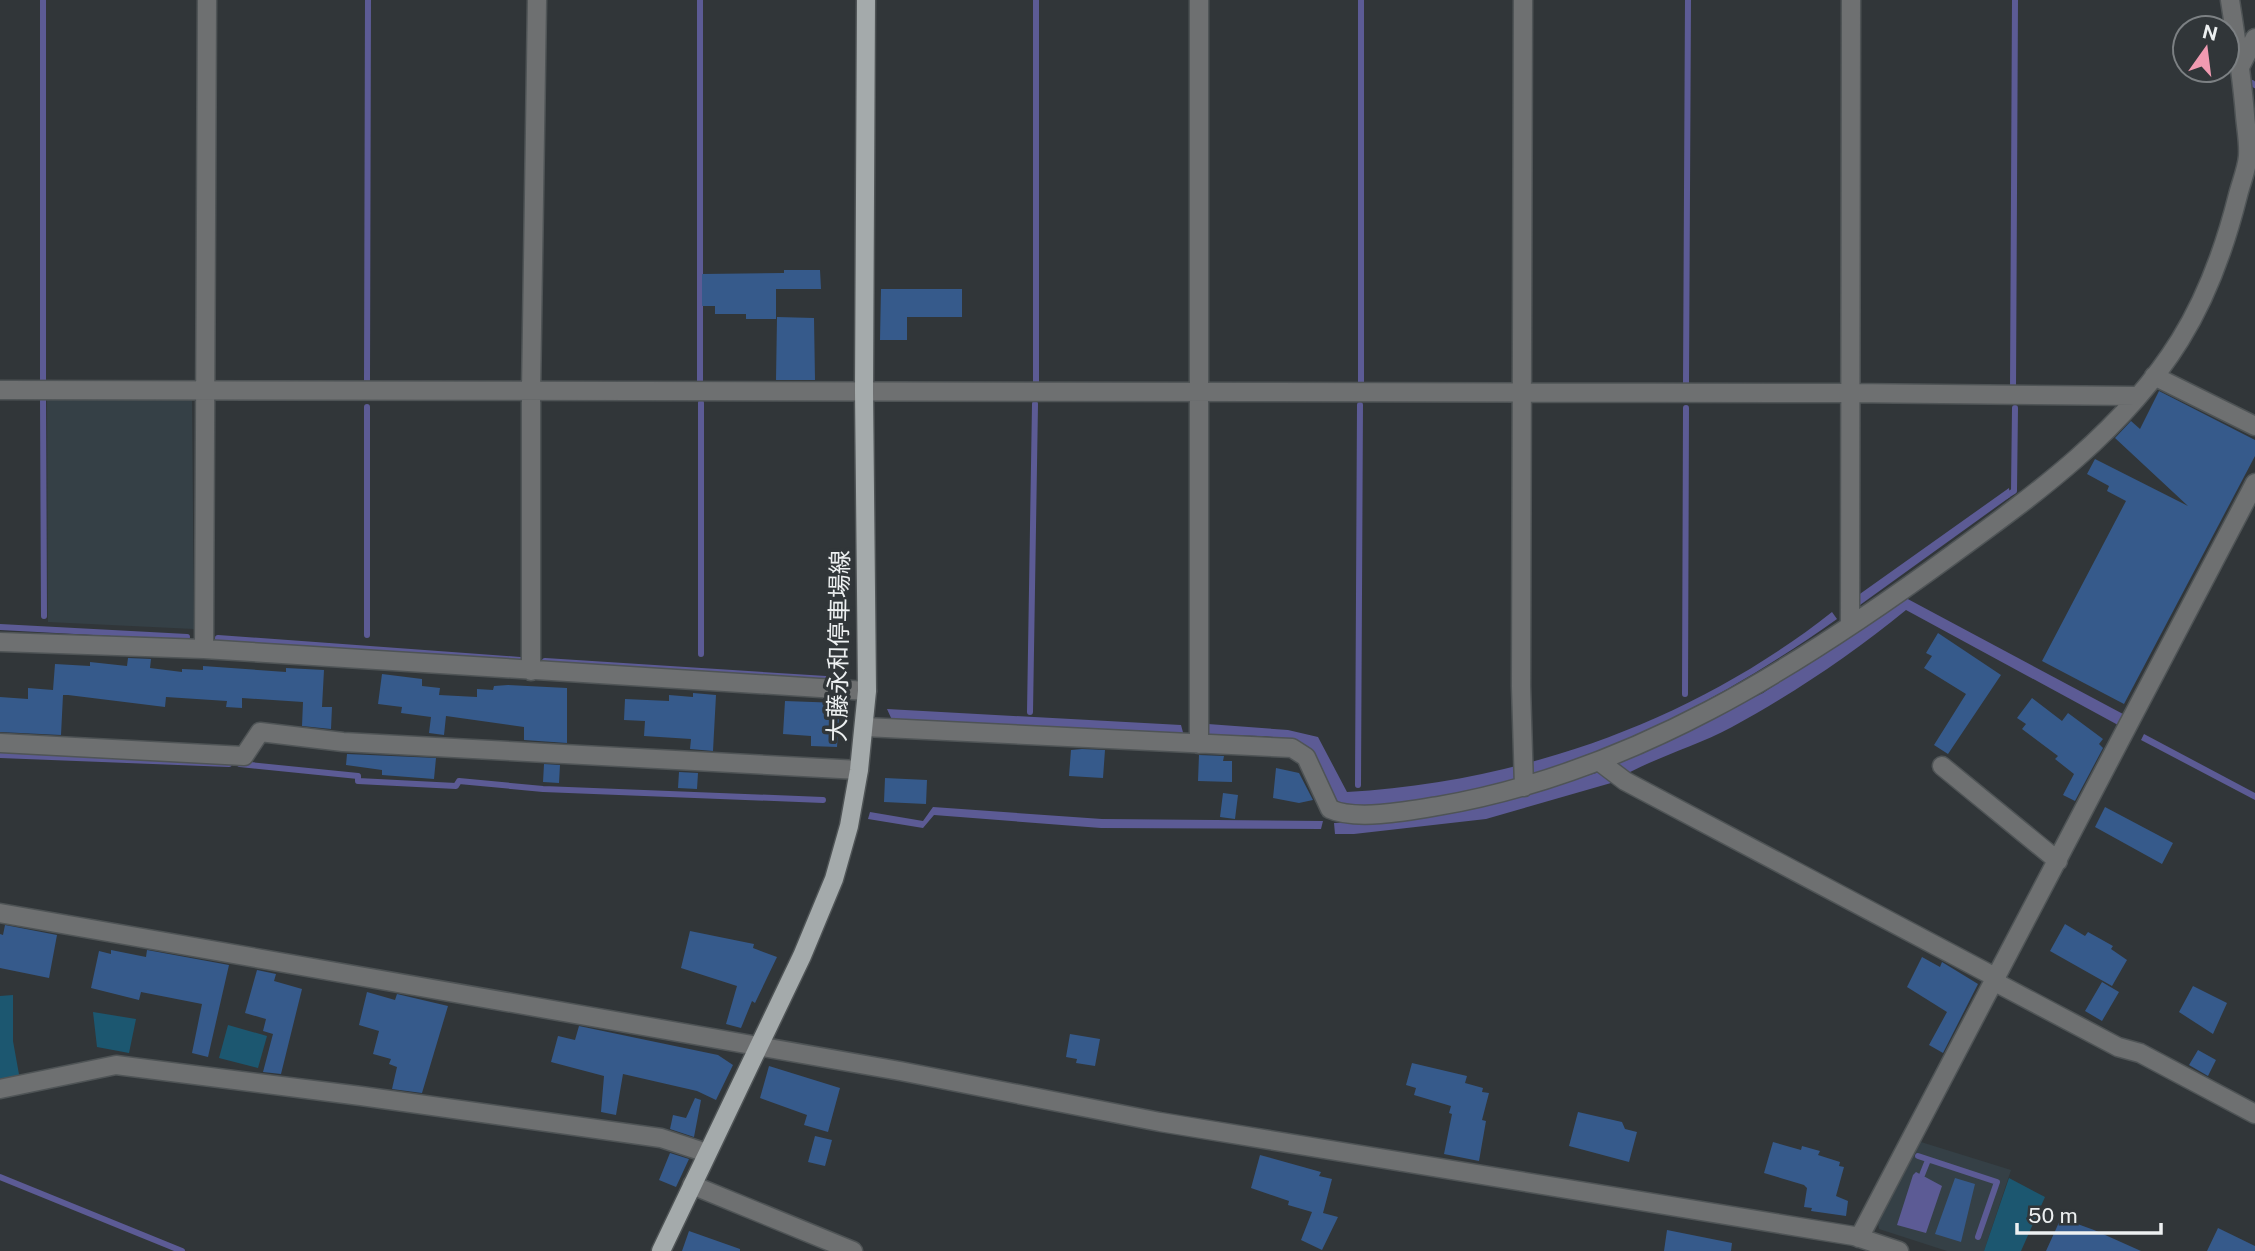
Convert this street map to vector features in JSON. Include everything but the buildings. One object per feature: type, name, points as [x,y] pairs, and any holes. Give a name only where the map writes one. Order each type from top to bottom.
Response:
[{"type":"main road","name":"大藤永和停車場線","points":[[661,1251],[802,956],[834,879],[849,826],[859,770],[867,691],[863,391],[866,0]]},
{"type":"street","points":[[204,649],[207,0]]},
{"type":"street","points":[[531,671],[531,393],[537,0]]},
{"type":"street","points":[[1199,0],[1199,744]]},
{"type":"street","points":[[1523,0],[1524,776]]},
{"type":"street","points":[[1850,626],[1851,0]]},
{"type":"street","points":[[865,727],[1298,750],[1306,757],[1330,809],[1341,814],[1409,811],[1524,776],[1600,762],[1696,719],[1759,685],[1850,626],[2029,499],[2072,463],[2154,376],[2179,341],[2207,292],[2234,213],[2248,156],[2241,65],[2255,38]]},
{"type":"street","points":[[2154,376],[2255,426]]},
{"type":"street","points":[[0,390],[531,393],[1849,393],[2137,396]]},
{"type":"street","points":[[1853,1242],[1996,980],[2255,483]]},
{"type":"street","points":[[0,642],[204,649],[867,691]]},
{"type":"street","points":[[0,743],[244,756],[260,732],[343,742],[859,770]]},
{"type":"street","points":[[1600,762],[1625,781],[2118,1047],[2140,1053],[2255,1114]]},
{"type":"street","points":[[1942,766],[2058,861]]},
{"type":"street","points":[[0,913],[758,1046],[1160,1122],[1899,1251]]},
{"type":"street","points":[[0,1089],[116,1065],[661,1138],[707,1153]]},
{"type":"street","points":[[692,1185],[853,1251]]},
{"type":"shaded area","points":[[47,396],[192,397],[194,629],[48,622]]},
{"type":"shaded area","points":[[2009,488],[2010,497],[1860,605],[1857,596]]},
{"type":"shaded area","points":[[1904,597],[2123,714],[2118,725],[1906,610],[1822,673],[1755,714],[1611,783],[1486,819],[1335,834],[1334,823],[1411,819],[1472,809],[1596,773],[1763,693]]},
{"type":"shaded area","points":[[1832,612],[1837,619],[1791,650],[1696,706],[1646,731],[1543,771],[1490,786],[1435,797],[1376,805],[1340,805],[1315,755],[1307,747],[1282,738],[1266,736],[1209,736],[1208,724],[1288,730],[1318,737],[1347,792],[1412,786],[1477,775],[1541,759],[1603,739],[1664,714],[1723,685],[1779,651]]},
{"type":"shaded area","points":[[887,709],[1181,725],[1184,736],[892,720]]},
{"type":"shaded area","points":[[2144,734],[2255,793],[2255,800],[2141,740]]},
{"type":"shaded area","points":[[933,807],[1102,819],[1323,821],[1321,829],[1101,828],[934,815],[923,828],[868,819],[870,812],[923,821]]},
{"type":"shaded area","points":[[13,995],[13,1041],[20,1080],[0,1085],[0,996]]},
{"type":"shaded area","points":[[93,1012],[136,1019],[129,1053],[97,1047]]},
{"type":"shaded area","points":[[228,1025],[267,1036],[258,1068],[219,1058]]},
{"type":"shaded area","points":[[1921,1142],[2011,1170],[1984,1251],[1947,1251],[1879,1229],[1878,1223]]},
{"type":"shaded area","points":[[1916,1172],[1942,1186],[1926,1233],[1897,1225]]},
{"type":"shaded area","points":[[2009,1178],[2045,1197],[2021,1251],[1984,1251]]},
{"type":"waterway","points":[[43,0],[43,380]]},
{"type":"waterway","points":[[367,381],[368,0]]},
{"type":"waterway","points":[[700,0],[700,383]]},
{"type":"waterway","points":[[1036,0],[1036,382]]},
{"type":"waterway","points":[[1361,0],[1361,384]]},
{"type":"waterway","points":[[1686,384],[1688,0]]},
{"type":"waterway","points":[[2013,388],[2015,0]]},
{"type":"waterway","points":[[43,399],[44,616]]},
{"type":"waterway","points":[[701,403],[701,654]]},
{"type":"waterway","points":[[1030,712],[1035,404]]},
{"type":"waterway","points":[[1358,785],[1360,405]]},
{"type":"waterway","points":[[367,407],[367,635]]},
{"type":"waterway","points":[[1685,694],[1686,408]]},
{"type":"waterway","points":[[2006,496],[2014,491],[2015,408]]},
{"type":"waterway","points":[[0,627],[187,637]]},
{"type":"waterway","points":[[218,638],[520,660]]},
{"type":"waterway","points":[[545,661],[842,680]]},
{"type":"waterway","points":[[0,755],[229,764]]},
{"type":"waterway","points":[[240,764],[358,776],[358,781],[456,786],[459,781],[543,789],[823,800]]},
{"type":"waterway","points":[[1918,1156],[1997,1182],[1978,1237]]},
{"type":"waterway","points":[[1922,1175],[1928,1160]]},
{"type":"waterway","points":[[0,1177],[182,1251]]}]
